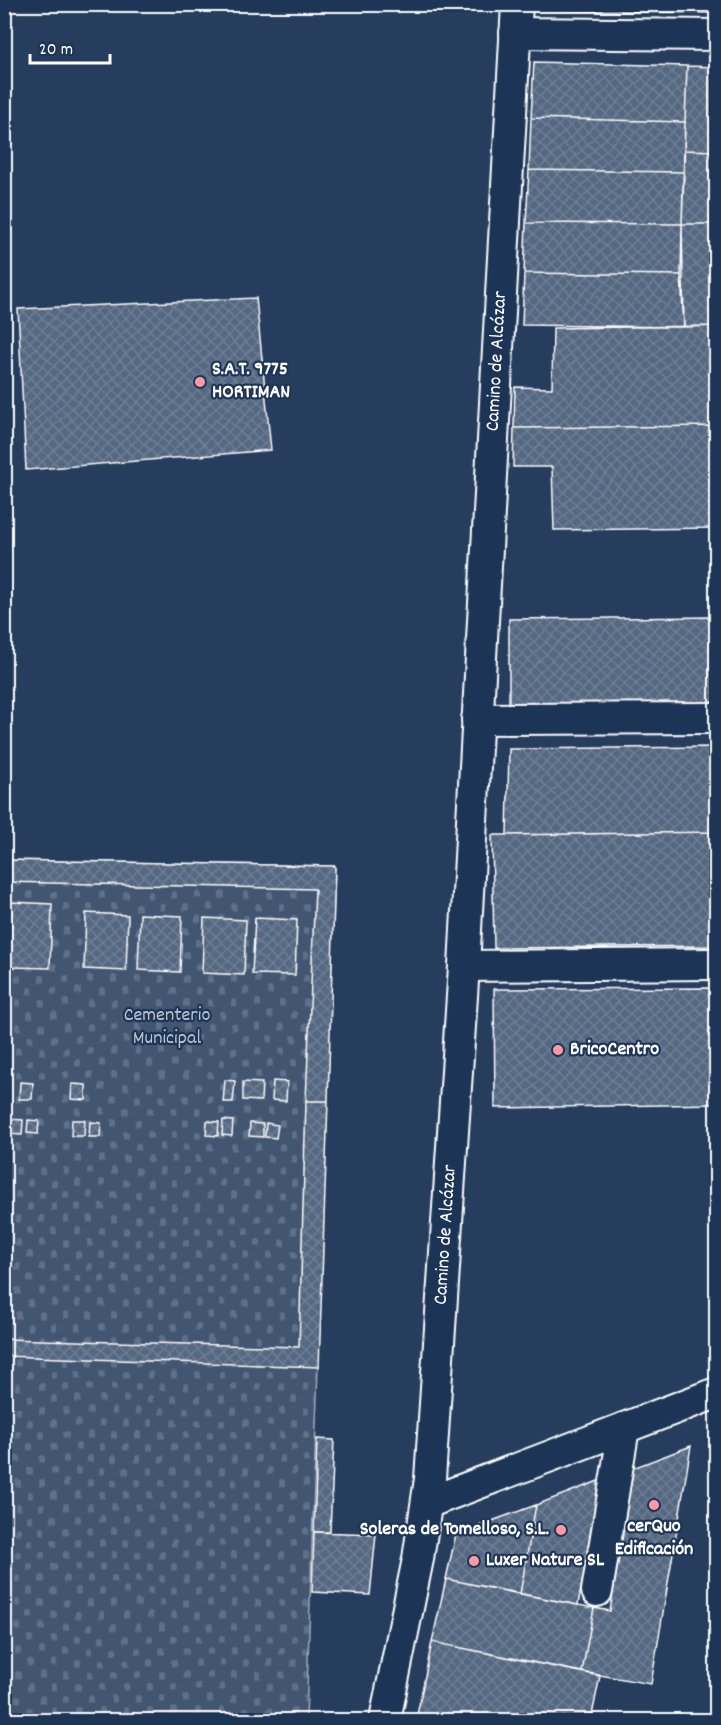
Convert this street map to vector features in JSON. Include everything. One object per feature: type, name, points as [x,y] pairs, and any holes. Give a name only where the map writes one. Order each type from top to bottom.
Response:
[{"type":"street","points":[[516,19],[717,36]]},
{"type":"street","name":"Camino de Alcázar","points":[[386,1720],[418,1559],[430,1479],[464,966],[516,19]]},
{"type":"street","points":[[477,719],[717,718]]},
{"type":"street","points":[[464,966],[717,964]]},
{"type":"street","points":[[427,1503],[717,1392]]},
{"type":"street","points":[[597,1591],[624,1428]]},
{"type":"green space","name":"Cementerio Municipal","points":[[5,860],[335,866],[306,1720],[5,1720]]},
{"type":"building","points":[[538,4],[716,4],[716,13],[538,10]]},
{"type":"building","points":[[534,62],[687,66],[685,122],[531,118]]},
{"type":"building","points":[[687,66],[716,67],[716,151],[684,150]]},
{"type":"building","points":[[531,118],[685,122],[684,172],[529,170]]},
{"type":"building","points":[[684,150],[716,151],[716,224],[682,224]]},
{"type":"building","points":[[529,170],[684,172],[682,224],[526,223]]},
{"type":"building","points":[[526,223],[682,224],[681,275],[524,273]]},
{"type":"building","points":[[682,224],[716,224],[716,326],[684,327]]},
{"type":"building","points":[[524,273],[681,275],[684,327],[522,325]]},
{"type":"building","points":[[256,298],[271,450],[26,470],[18,309]]},
{"type":"building","points":[[716,326],[716,426],[514,428],[515,387],[552,388],[553,328]]},
{"type":"building","points":[[716,426],[716,528],[554,530],[552,467],[513,467],[514,428]]},
{"type":"building","points":[[716,617],[716,703],[509,706],[509,619]]},
{"type":"building","points":[[716,747],[716,832],[507,835],[509,749]]},
{"type":"building","points":[[716,832],[716,946],[494,948],[492,835]]},
{"type":"building","points":[[4,860],[335,866],[328,1101],[306,1101],[315,889],[4,882]]},
{"type":"building","points":[[11,902],[52,904],[50,968],[9,967]]},
{"type":"building","points":[[86,913],[128,915],[126,971],[84,969]]},
{"type":"building","points":[[140,914],[182,916],[180,972],[138,970]]},
{"type":"building","points":[[204,918],[246,920],[244,975],[202,973]]},
{"type":"building","points":[[255,918],[297,920],[295,975],[252,974]]},
{"type":"building","points":[[716,988],[716,1104],[495,1108],[494,989]]},
{"type":"building","points":[[225,1080],[235,1081],[233,1102],[223,1102]]},
{"type":"building","points":[[4,1081],[10,1081],[8,1100],[4,1099]]},
{"type":"building","points":[[273,1081],[287,1082],[286,1101],[272,1100]]},
{"type":"building","points":[[20,1082],[33,1083],[32,1099],[19,1099]]},
{"type":"building","points":[[243,1082],[262,1083],[261,1101],[243,1100]]},
{"type":"building","points":[[72,1084],[86,1085],[86,1100],[71,1099]]},
{"type":"building","points":[[306,1101],[328,1101],[319,1367],[4,1356],[4,1339],[299,1347]]},
{"type":"building","points":[[10,1119],[23,1120],[22,1135],[9,1134]]},
{"type":"building","points":[[28,1120],[39,1121],[38,1134],[27,1133]]},
{"type":"building","points":[[72,1120],[85,1120],[84,1136],[71,1136]]},
{"type":"building","points":[[223,1120],[233,1121],[232,1136],[222,1135]]},
{"type":"building","points":[[207,1121],[219,1122],[218,1136],[206,1135]]},
{"type":"building","points":[[90,1122],[101,1123],[100,1137],[89,1137]]},
{"type":"building","points":[[250,1123],[263,1124],[263,1137],[249,1136]]},
{"type":"building","points":[[266,1123],[278,1125],[276,1138],[265,1137]]},
{"type":"building","points":[[317,1439],[334,1440],[330,1532],[314,1532]]},
{"type":"building","points":[[691,1446],[651,1684],[582,1672],[594,1608],[610,1611],[633,1468]]},
{"type":"building","points":[[601,1480],[578,1605],[520,1594],[536,1505]]},
{"type":"building","points":[[536,1505],[520,1594],[446,1579],[456,1534]]},
{"type":"building","points":[[314,1532],[376,1534],[370,1595],[312,1592]]},
{"type":"building","points":[[446,1579],[594,1608],[582,1672],[432,1642]]},
{"type":"building","points":[[432,1642],[600,1676],[591,1720],[416,1720]]},
{"type":"place","name":"S.A.T. 9775 HORTIMAN","points":[[200,382]]},
{"type":"place","name":"BricoCentro","points":[[558,1050]]},
{"type":"place","name":"cerQuo Edificación","points":[[654,1505]]},
{"type":"place","name":"Soleras de Tomelloso, S.L.","points":[[561,1530]]},
{"type":"place","name":"Luxer Nature SL","points":[[474,1561]]}]
